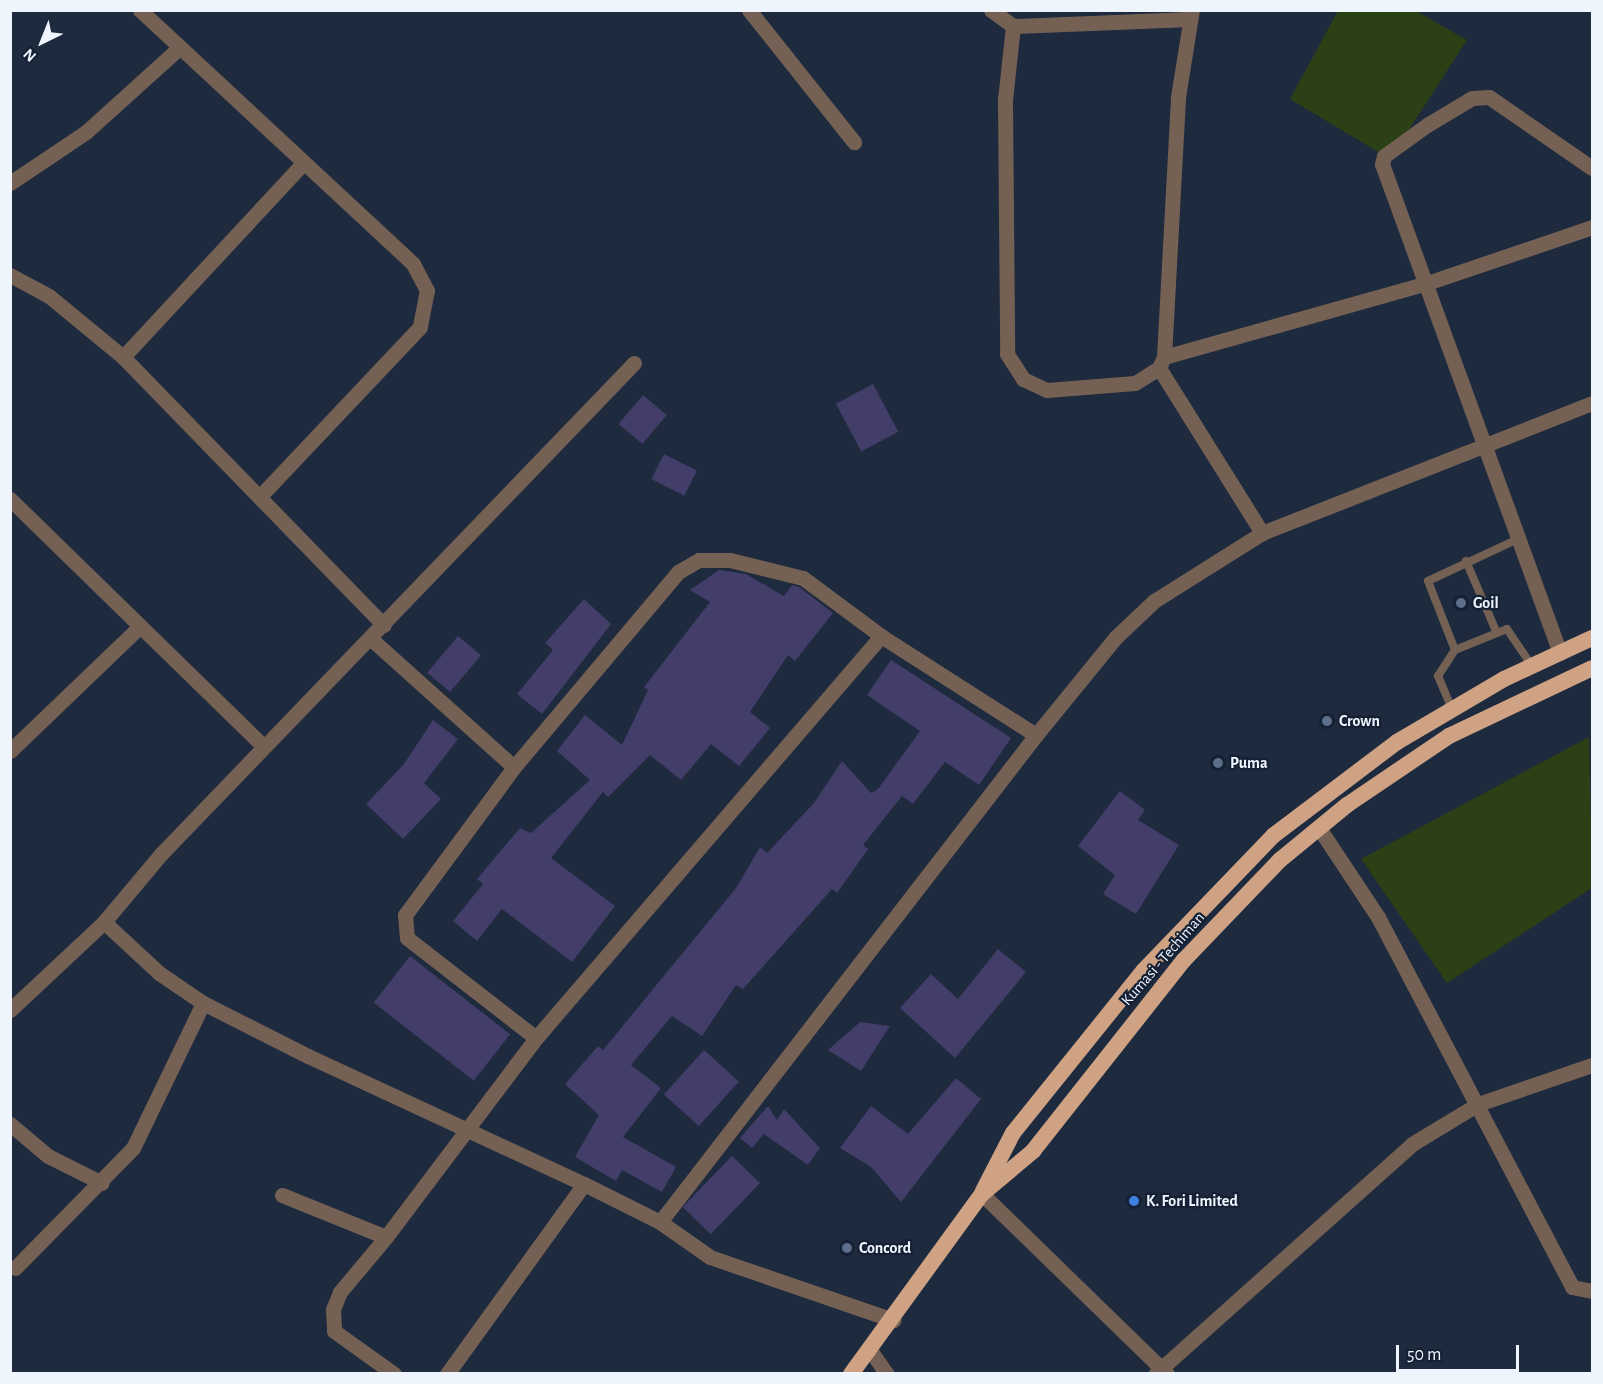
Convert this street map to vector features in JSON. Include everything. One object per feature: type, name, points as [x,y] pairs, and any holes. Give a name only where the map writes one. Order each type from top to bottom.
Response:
[{"type":"highway","points":[[982,1194],[1013,1133],[1184,924],[1332,787],[1452,709],[1532,666],[1593,639]]},
{"type":"highway","name":"Kumasi - Techiman","points":[[851,1374],[893,1320],[982,1194],[1033,1151],[1138,1016],[1237,902],[1319,828],[1449,736],[1593,668]]},
{"type":"street","points":[[140,10],[178,49],[413,264],[427,290],[426,310],[420,327],[261,495]]},
{"type":"street","points":[[749,10],[854,142]]},
{"type":"street","points":[[991,10],[1013,26],[1191,15],[1178,97],[1162,362],[1262,533]]},
{"type":"street","points":[[1013,26],[1005,100],[1007,354],[1023,379],[1047,390],[1136,383],[1162,362],[1427,283],[1593,227]]},
{"type":"street","points":[[10,183],[86,132],[178,49]]},
{"type":"street","points":[[1560,653],[1382,164],[1383,156],[1427,124],[1472,98],[1489,97],[1593,168]]},
{"type":"street","points":[[123,357],[303,163]]},
{"type":"street","points":[[10,263],[15,277],[66,309],[123,357],[261,495],[384,624]]},
{"type":"street","points":[[10,1010],[104,922],[263,746],[384,624],[634,363]]},
{"type":"street","points":[[660,1222],[1036,735],[1116,638],[1154,601],[1262,533],[1593,403]]},
{"type":"street","points":[[10,500],[137,628],[263,746]]},
{"type":"street","points":[[536,1038],[407,938],[404,926],[412,900],[514,767],[678,572],[699,560],[765,564],[804,578],[881,636],[1036,735]]},
{"type":"street","points":[[10,751],[137,628]]},
{"type":"street","points":[[394,1374],[334,1331],[340,1292],[386,1237],[536,1038],[881,636]]},
{"type":"street","points":[[370,638],[514,767]]},
{"type":"street","points":[[1319,828],[1378,917],[1572,1287],[1593,1291]]},
{"type":"street","points":[[104,922],[159,973],[203,1003],[466,1133],[584,1184],[660,1222],[710,1257],[893,1320]]},
{"type":"street","points":[[15,1268],[45,1232],[102,1183],[133,1148],[203,1003]]},
{"type":"street","points":[[982,1194],[1161,1372],[1412,1144],[1478,1104],[1593,1065]]},
{"type":"street","points":[[10,1124],[48,1156],[102,1183]]},
{"type":"street","points":[[447,1374],[584,1184]]},
{"type":"street","points":[[282,1195],[386,1237]]},
{"type":"street","points":[[870,1350],[887,1374]]},
{"type":"lane","points":[[1455,650],[1427,584],[1437,573],[1518,539]]},
{"type":"lane","points":[[1466,561],[1496,631]]},
{"type":"lane","points":[[1452,709],[1438,676],[1455,650],[1496,631],[1510,631],[1532,666]]},
{"type":"green space","points":[[1338,11],[1416,11],[1467,40],[1390,159],[1290,99]]},
{"type":"green space","points":[[1589,737],[1592,888],[1447,983],[1361,859]]},
{"type":"building","points":[[873,384],[898,432],[861,451],[836,404]]},
{"type":"building","points":[[643,395],[667,415],[642,444],[619,424]]},
{"type":"building","points":[[664,454],[697,471],[684,496],[651,479]]},
{"type":"building","points":[[719,570],[746,574],[784,596],[792,585],[799,587],[833,613],[795,661],[788,655],[750,712],[770,728],[739,766],[711,744],[681,780],[650,755],[608,797],[603,792],[551,858],[615,906],[572,962],[502,909],[477,941],[453,921],[483,884],[477,879],[520,828],[531,833],[590,780],[557,751],[585,715],[622,745],[648,690],[644,687],[710,602],[690,590]]},
{"type":"building","points":[[584,599],[611,624],[542,714],[517,694],[553,650],[545,643]]},
{"type":"building","points":[[458,636],[481,655],[450,692],[427,673]]},
{"type":"building","points":[[891,660],[1011,738],[979,785],[945,762],[913,804],[902,796],[863,845],[868,849],[837,893],[832,889],[743,989],[736,985],[702,1036],[672,1016],[631,1065],[661,1088],[623,1137],[676,1167],[662,1192],[622,1170],[616,1181],[575,1157],[599,1115],[565,1084],[598,1046],[603,1050],[736,888],[760,847],[767,853],[814,803],[842,761],[871,793],[878,789],[920,731],[867,695]]},
{"type":"building","points":[[433,720],[458,739],[424,783],[441,799],[403,839],[366,804],[404,764]]},
{"type":"building","points":[[1120,791],[1145,810],[1138,820],[1179,845],[1136,914],[1103,894],[1115,875],[1078,846]]},
{"type":"building","points":[[998,949],[1026,972],[955,1058],[900,1008],[931,974],[958,999]]},
{"type":"building","points":[[410,956],[510,1034],[474,1081],[374,1002]]},
{"type":"building","points":[[860,1022],[890,1026],[861,1071],[828,1050]]},
{"type":"building","points":[[704,1050],[739,1081],[699,1126],[664,1095]]},
{"type":"building","points":[[956,1078],[981,1099],[901,1202],[871,1167],[840,1148],[871,1106],[908,1134]]},
{"type":"building","points":[[768,1106],[777,1120],[784,1109],[820,1148],[808,1165],[764,1134],[752,1148],[740,1138]]},
{"type":"building","points":[[732,1156],[760,1183],[711,1234],[683,1207]]},
{"type":"place","name":"Goil","points":[[1461,603]]},
{"type":"place","name":"Crown","points":[[1327,721]]},
{"type":"place","name":"Puma","points":[[1218,763]]},
{"type":"place","name":"K. Fori Limited","points":[[1134,1201]]},
{"type":"place","name":"Concord","points":[[847,1248]]}]
